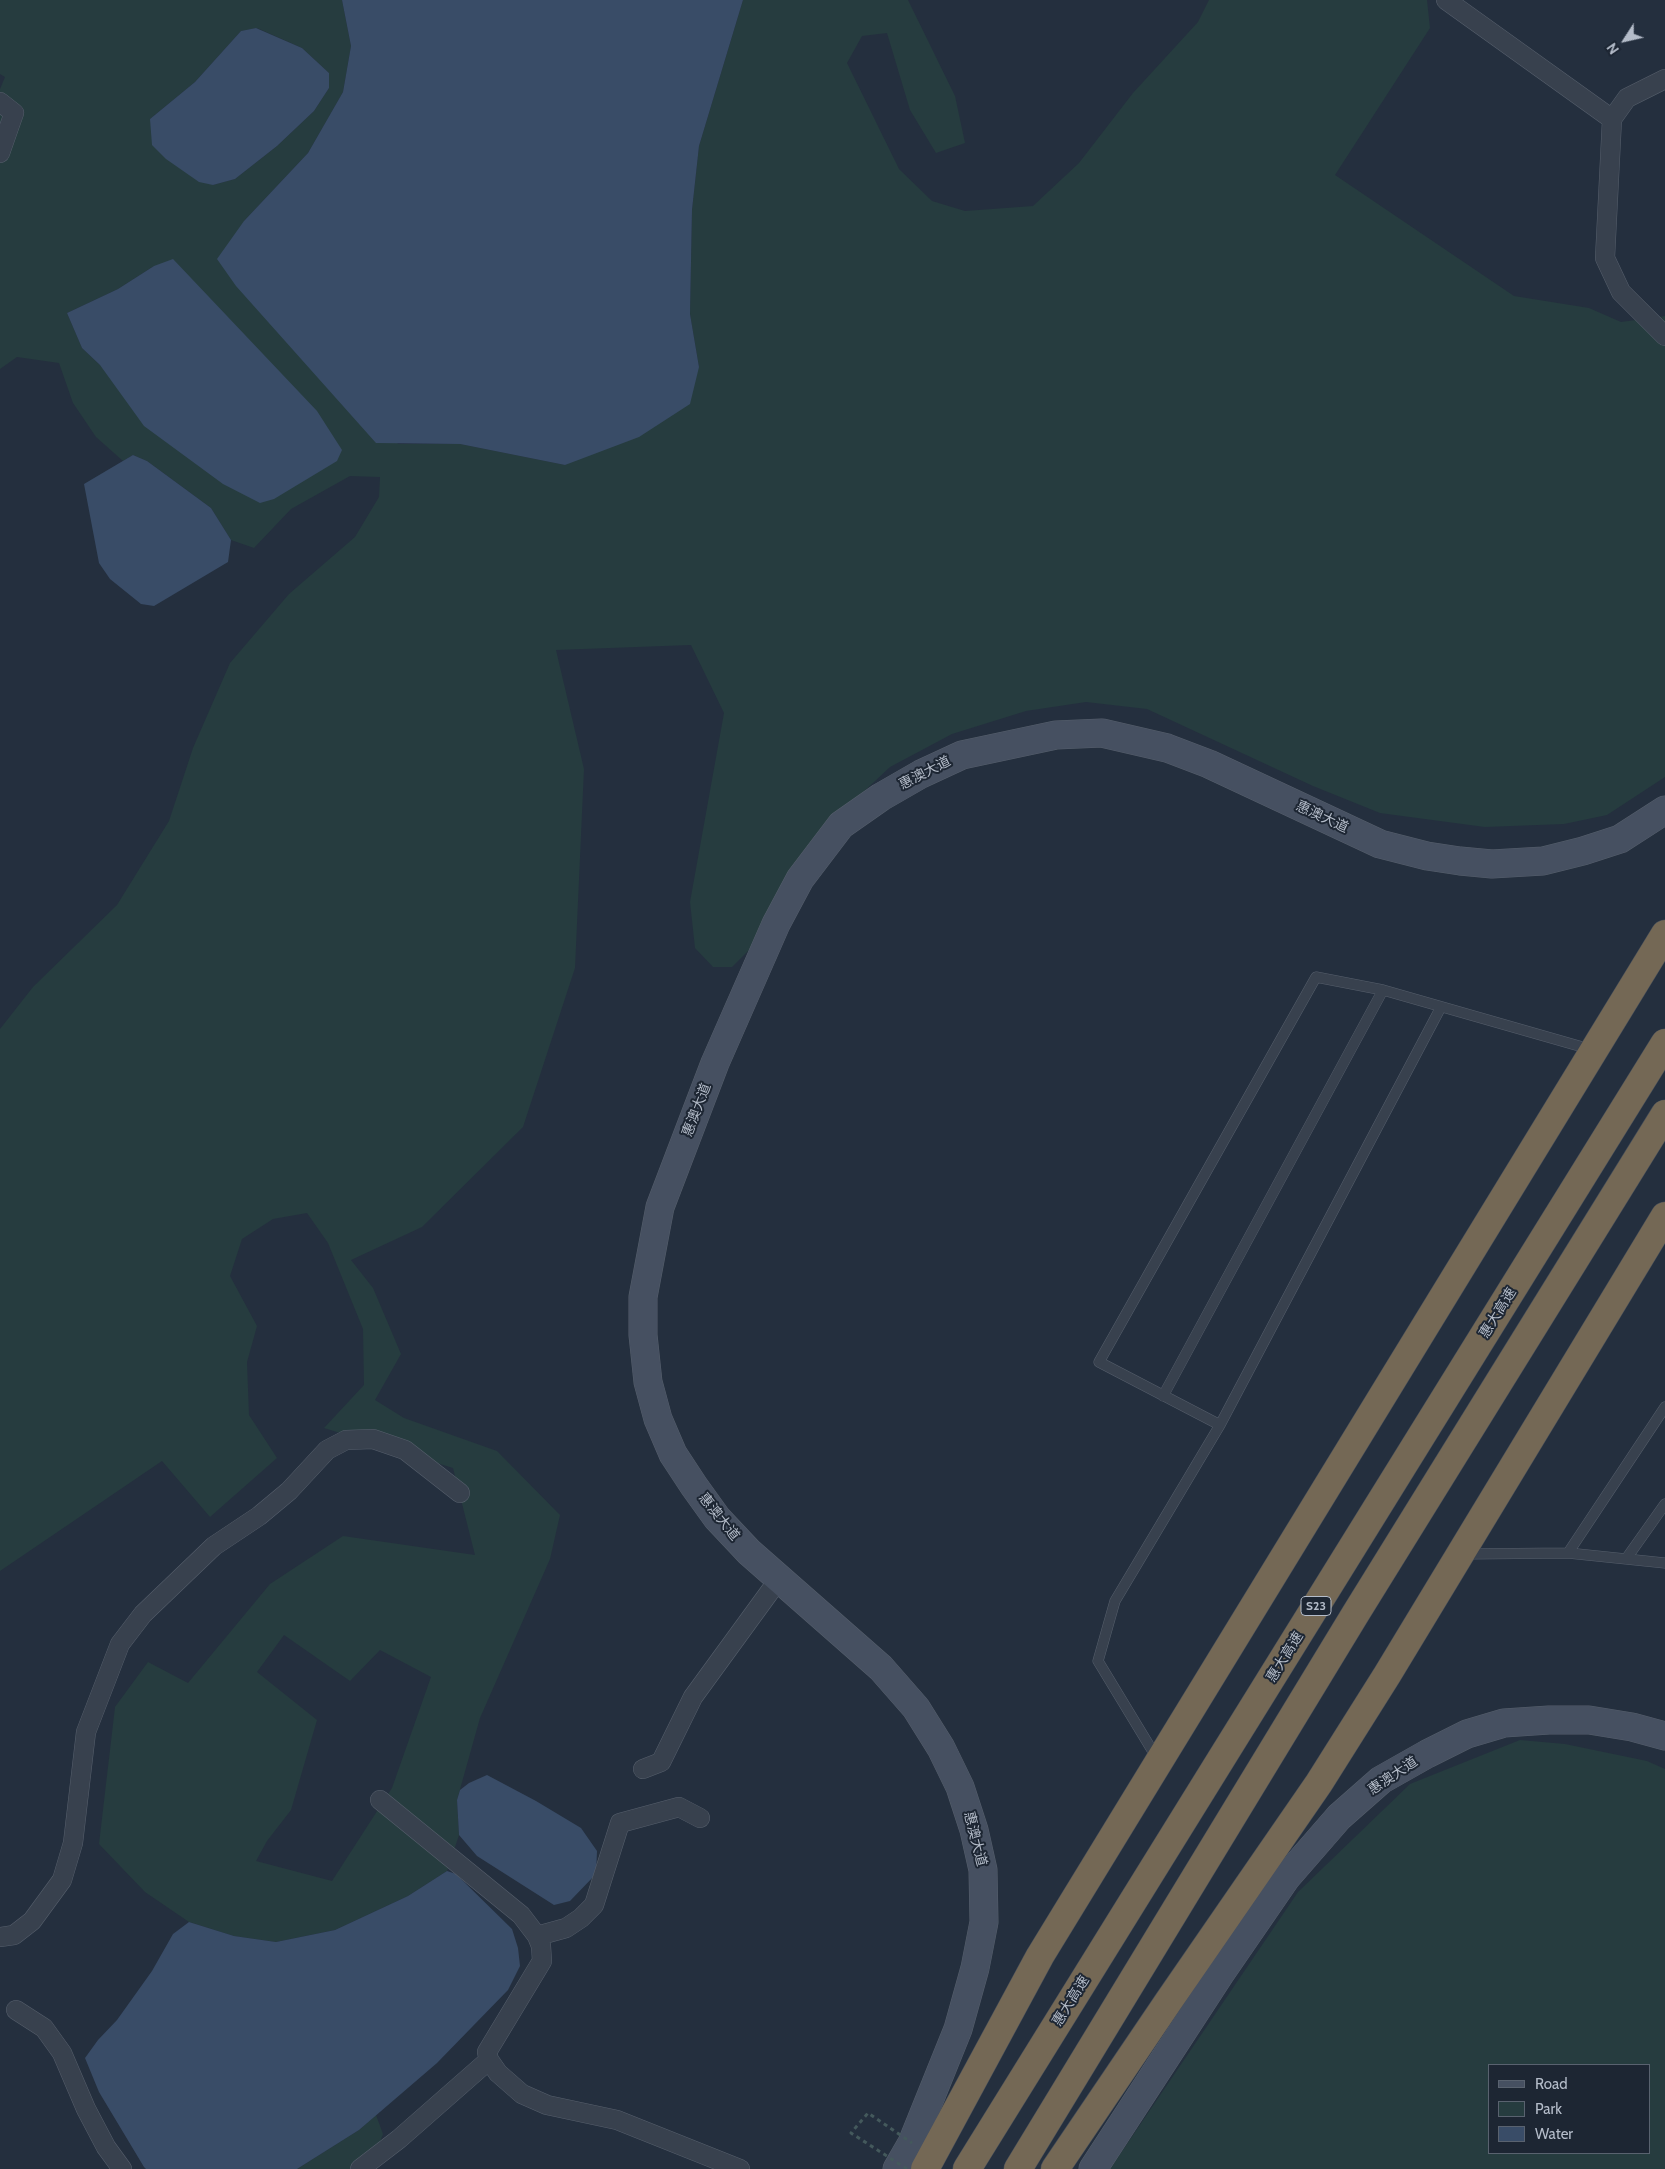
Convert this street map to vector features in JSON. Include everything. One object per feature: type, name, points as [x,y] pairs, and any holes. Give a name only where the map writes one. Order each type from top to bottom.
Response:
[{"type":"highway","points":[[925,2169],[1040,1956],[1158,1760],[1665,934]]},
{"type":"highway","name":"惠大高速","points":[[967,2169],[1665,1043]]},
{"type":"highway","name":"S23","points":[[1018,2169],[1346,1630],[1665,1114]]},
{"type":"highway","points":[[1055,2169],[1319,1783],[1665,1216]]},
{"type":"street","points":[[1446,0],[1612,119]]},
{"type":"street","points":[[1665,79],[1627,98],[1612,119],[1605,258],[1621,292],[1665,336]]},
{"type":"street","points":[[0,102],[14,113],[0,152]]},
{"type":"street","name":"惠澳大道","points":[[897,2169],[910,2156],[958,2029],[975,1968],[984,1922],[983,1870],[974,1830],[960,1787],[941,1748],[916,1708],[881,1668],[749,1552],[717,1518],[673,1454],[658,1419],[648,1382],[643,1335],[643,1297],[660,1207],[715,1063],[776,924],[800,879],[841,825],[881,797],[921,774],[962,755],[1056,735],[1102,733],[1168,748],[1209,764],[1380,844],[1427,856],[1492,864],[1543,861],[1620,839],[1665,810]]},
{"type":"street","points":[[0,1937],[14,1935],[32,1921],[62,1880],[73,1843],[86,1732],[100,1691],[120,1644],[143,1614],[214,1546],[259,1516],[289,1491],[327,1450],[346,1440],[372,1439],[405,1450],[460,1494]]},
{"type":"street","points":[[643,1768],[661,1762],[693,1697],[779,1579]]},
{"type":"street","name":"惠澳大道","points":[[1093,2169],[1220,1974],[1286,1878],[1339,1817],[1381,1780],[1467,1734],[1504,1723],[1589,1720],[1632,1727],[1665,1736]]},
{"type":"street","points":[[380,1800],[521,1915],[537,1936],[541,1946],[542,1961],[487,2052],[489,2060],[498,2073],[522,2094],[547,2105],[617,2120],[740,2169]]},
{"type":"street","points":[[537,1936],[566,1928],[581,1918],[594,1905],[620,1824],[679,1807],[700,1818]]},
{"type":"street","points":[[16,2010],[44,2028],[62,2052],[86,2109],[106,2147],[122,2169]]},
{"type":"street","points":[[360,2169],[399,2139],[489,2060]]},
{"type":"lane","points":[[1220,1425],[1099,1362],[1316,977],[1382,990],[1594,1050]]},
{"type":"lane","points":[[1163,1396],[1382,990]]},
{"type":"lane","points":[[1158,1760],[1098,1661],[1115,1601],[1220,1425],[1441,1008]]},
{"type":"lane","points":[[1568,1553],[1665,1407]]},
{"type":"lane","points":[[1626,1559],[1665,1504]]},
{"type":"lane","points":[[1460,1554],[1568,1553],[1665,1563]]},
{"type":"path","points":[[868,2114],[910,2156],[851,2133],[868,2114]]},
{"type":"green space","points":[[0,0],[342,0],[351,46],[343,92],[308,153],[244,221],[398,444],[460,444],[565,465],[699,367],[690,314],[692,210],[699,146],[743,0],[908,0],[955,96],[965,143],[936,153],[910,110],[887,33],[862,36],[847,63],[899,169],[932,201],[965,211],[1033,206],[1079,163],[1133,93],[1198,22],[1209,0],[1427,0],[1430,28],[1335,175],[1514,296],[1589,308],[1621,322],[1665,316],[1665,777],[1607,815],[1564,824],[1485,827],[1380,813],[1313,786],[1147,709],[1086,702],[1026,711],[952,734],[890,767],[842,812],[753,946],[732,967],[713,967],[695,948],[690,902],[724,713],[691,645],[556,650],[584,769],[575,968],[523,1127],[422,1227],[351,1260],[373,1288],[401,1354],[375,1400],[404,1418],[497,1451],[560,1515],[550,1559],[480,1718],[457,1800],[459,1835],[447,1871],[408,1896],[335,1930],[276,1942],[234,1936],[189,1922],[145,1892],[99,1844],[115,1707],[148,1662],[188,1683],[270,1584],[343,1536],[475,1555],[453,1468],[324,1428],[364,1385],[363,1329],[328,1243],[307,1213],[273,1219],[242,1239],[230,1276],[257,1326],[247,1362],[249,1415],[277,1458],[210,1517],[162,1461],[0,1571],[0,1029],[33,987],[117,905],[169,821],[193,748],[230,663],[289,594],[355,537],[379,497],[380,477],[350,476],[291,509],[254,548],[231,540],[211,508],[147,461],[133,455],[123,461],[96,437],[73,403],[59,363],[17,357],[0,369],[0,89],[5,77],[0,74]],"holes":[[[257,28],[302,48],[329,73],[329,88],[314,111],[277,146],[235,179],[213,185],[150,119],[195,82],[241,31]],[[154,266],[100,365],[82,348],[67,313],[118,289]],[[284,1635],[350,1681],[380,1650],[431,1677],[392,1788],[332,1881],[256,1861],[267,1841],[291,1810],[317,1720],[257,1672]]]},
{"type":"green space","points":[[1520,1740],[1565,1744],[1647,1761],[1665,1769],[1665,2169],[1110,2169],[1298,1892],[1410,1784]]},
{"type":"green space","points":[[376,2115],[383,2134],[369,2169],[297,2169],[359,2130]]},
{"type":"water","points":[[342,0],[743,0],[699,146],[692,210],[690,314],[699,367],[690,404],[639,437],[565,465],[460,444],[376,443],[236,286],[217,259],[244,221],[308,153],[343,92],[351,46]]},
{"type":"water","points":[[256,28],[302,48],[329,73],[329,88],[314,111],[277,146],[235,179],[213,185],[199,182],[166,159],[152,145],[150,119],[195,82],[241,31]]},
{"type":"water","points":[[173,259],[317,411],[342,450],[337,461],[274,499],[260,503],[223,484],[144,426],[100,365],[82,348],[67,313],[118,289],[154,266]]},
{"type":"water","points":[[133,455],[147,461],[211,508],[231,540],[228,562],[154,606],[141,604],[110,579],[99,563],[84,484]]},
{"type":"water","points":[[487,1775],[581,1828],[597,1851],[596,1874],[570,1901],[554,1905],[477,1856],[459,1835],[457,1800],[460,1790],[469,1783]]},
{"type":"water","points":[[447,1871],[456,1874],[512,1929],[518,1948],[520,1966],[508,1990],[437,2063],[359,2130],[297,2169],[146,2169],[144,2167],[99,2092],[85,2058],[98,2040],[117,2020],[152,1971],[173,1934],[189,1922],[234,1936],[276,1942],[335,1930],[408,1896]]}]
